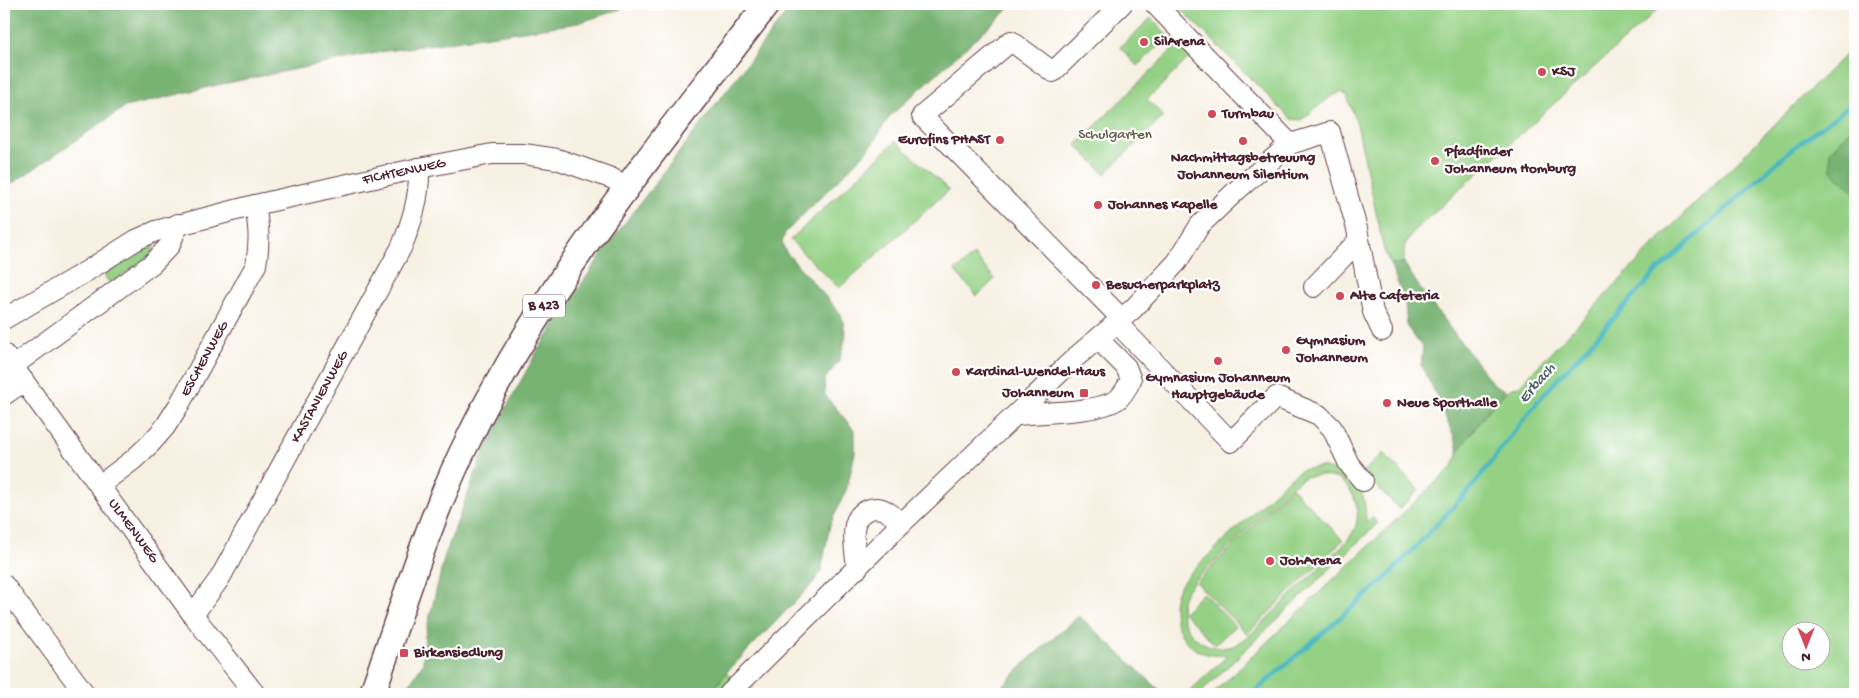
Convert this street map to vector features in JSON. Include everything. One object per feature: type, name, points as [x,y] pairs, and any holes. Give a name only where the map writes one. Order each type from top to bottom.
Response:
[{"type":"main road","name":"B 423","points":[[372,694],[448,483],[470,435],[528,332],[551,296],[628,187],[767,4]]},
{"type":"street","points":[[1122,4],[1053,72],[1011,41],[922,116],[1119,321],[1230,442],[1276,397],[1319,415],[1332,428],[1349,464],[1363,481]]},
{"type":"street","points":[[1155,4],[1290,144]]},
{"type":"street","points":[[729,694],[1016,414],[1076,357],[1133,310],[1176,262],[1200,225],[1290,144],[1330,132],[1358,240],[1372,312],[1382,331]]},
{"type":"street","name":"FICHTENWEG","points":[[4,319],[136,240],[178,224],[419,168],[492,154],[524,154],[557,159],[611,178],[628,187]]},
{"type":"street","name":"KASTANIENWEG","points":[[193,615],[220,578],[401,248],[418,198],[419,168]]},
{"type":"street","name":"ESCHENWEG","points":[[100,485],[151,443],[180,405],[256,265],[260,246],[255,205]]},
{"type":"street","points":[[4,395],[14,367],[153,263],[170,245],[178,224]]},
{"type":"street","points":[[1314,287],[1358,240]]},
{"type":"street","points":[[1016,414],[1093,408],[1118,399],[1126,390],[1131,380],[1126,367],[1098,339]]},
{"type":"street","name":"ULMENWEG","points":[[14,367],[193,615],[255,694]]},
{"type":"street","points":[[857,569],[854,542],[855,526],[858,518],[866,510],[876,508],[887,511],[902,524]]},
{"type":"street","points":[[4,585],[85,694]]},
{"type":"green space","points":[[4,4],[628,4],[621,9],[578,23],[386,51],[217,85],[125,107],[4,189]]},
{"type":"green space","points":[[793,4],[1014,4],[890,116],[869,149],[785,233],[782,242],[785,251],[841,314],[846,336],[839,361],[824,380],[825,395],[855,431],[855,453],[847,488],[830,525],[821,571],[813,583],[726,673],[710,694],[403,694],[423,663],[425,636],[445,555],[482,456],[538,350],[607,246]]},
{"type":"green space","points":[[1176,4],[1653,4],[1657,10],[1413,232],[1404,247],[1404,263],[1390,264],[1384,250],[1357,124],[1347,96],[1341,92],[1330,97],[1301,120],[1291,119]]},
{"type":"green space","name":"SilArena","points":[[1151,18],[1169,37],[1137,66],[1120,47]]},
{"type":"green space","name":"Schulgarten","points":[[1178,44],[1191,56],[1147,100],[1164,116],[1105,174],[1076,145]]},
{"type":"green space","points":[[1855,45],[1855,127],[1848,132],[1831,171],[1855,193],[1855,694],[1212,694],[1452,467],[1458,456],[1458,451],[1487,412],[1506,391],[1520,385],[1661,237]]},
{"type":"green space","points":[[1855,127],[1855,193],[1831,171],[1830,152]]},
{"type":"green space","points":[[896,141],[949,190],[839,288],[790,240]]},
{"type":"green space","points":[[153,242],[154,252],[112,283],[107,280],[101,268]]},
{"type":"green space","points":[[974,255],[995,279],[977,296],[955,271]]},
{"type":"green space","points":[[1404,263],[1423,293],[1493,384],[1506,391],[1487,412],[1458,451],[1434,390],[1421,366],[1423,348],[1407,327],[1405,301],[1390,264]]},
{"type":"green space","points":[[1383,453],[1419,490],[1399,509],[1363,472]]},
{"type":"green space","points":[[1321,467],[1343,474],[1351,479],[1357,484],[1364,499],[1366,522],[1372,517],[1378,523],[1199,694],[1193,694],[1190,691],[1227,656],[1204,653],[1188,644],[1175,619],[1174,610],[1178,590],[1187,576],[1286,481],[1301,470]],"holes":[[[1322,475],[1338,479],[1344,483],[1356,503],[1356,525],[1346,542],[1250,635],[1240,642],[1233,646],[1222,648],[1201,642],[1186,626],[1182,615],[1182,604],[1187,590],[1291,487],[1304,477]]]},
{"type":"green space","name":"JohArena","points":[[1292,488],[1343,540],[1247,634],[1196,582]]},
{"type":"green space","points":[[1203,593],[1235,626],[1215,645],[1183,612]]},
{"type":"green space","points":[[1079,616],[1164,694],[995,694],[1029,659]]},
{"type":"green space","points":[[726,673],[758,694],[710,694]]},
{"type":"waterway","name":"Erbach","points":[[1252,694],[1386,578],[1472,487],[1538,401],[1654,274],[1793,148],[1855,102]]},
{"type":"place","name":"SilArena","points":[[1144,42]]},
{"type":"place","name":"KSJ","points":[[1542,72]]},
{"type":"place","name":"Turmbau","points":[[1212,114]]},
{"type":"place","name":"Eurofins PHAST","points":[[1000,140]]},
{"type":"place","name":"Nachmittagsbetreuung Johanneum Silentium","points":[[1243,141]]},
{"type":"place","name":"Pfadfinder Johanneum Homburg","points":[[1435,161]]},
{"type":"place","name":"Johannes Kapelle","points":[[1098,205]]},
{"type":"place","name":"Besucherparkplatz","points":[[1096,285]]},
{"type":"place","name":"Alte Cafeteria","points":[[1340,296]]},
{"type":"place","name":"Gymnasium Johanneum","points":[[1286,350]]},
{"type":"place","name":"Gymnasium Johanneum Hauptgebäude","points":[[1218,361]]},
{"type":"place","name":"Kardinal-Wendel-Haus","points":[[956,372]]},
{"type":"place","name":"Johanneum","points":[[1084,393]]},
{"type":"place","name":"Neue Sporthalle","points":[[1387,403]]},
{"type":"place","name":"JohArena","points":[[1270,561]]},
{"type":"place","name":"Birkensiedlung","points":[[404,653]]}]
